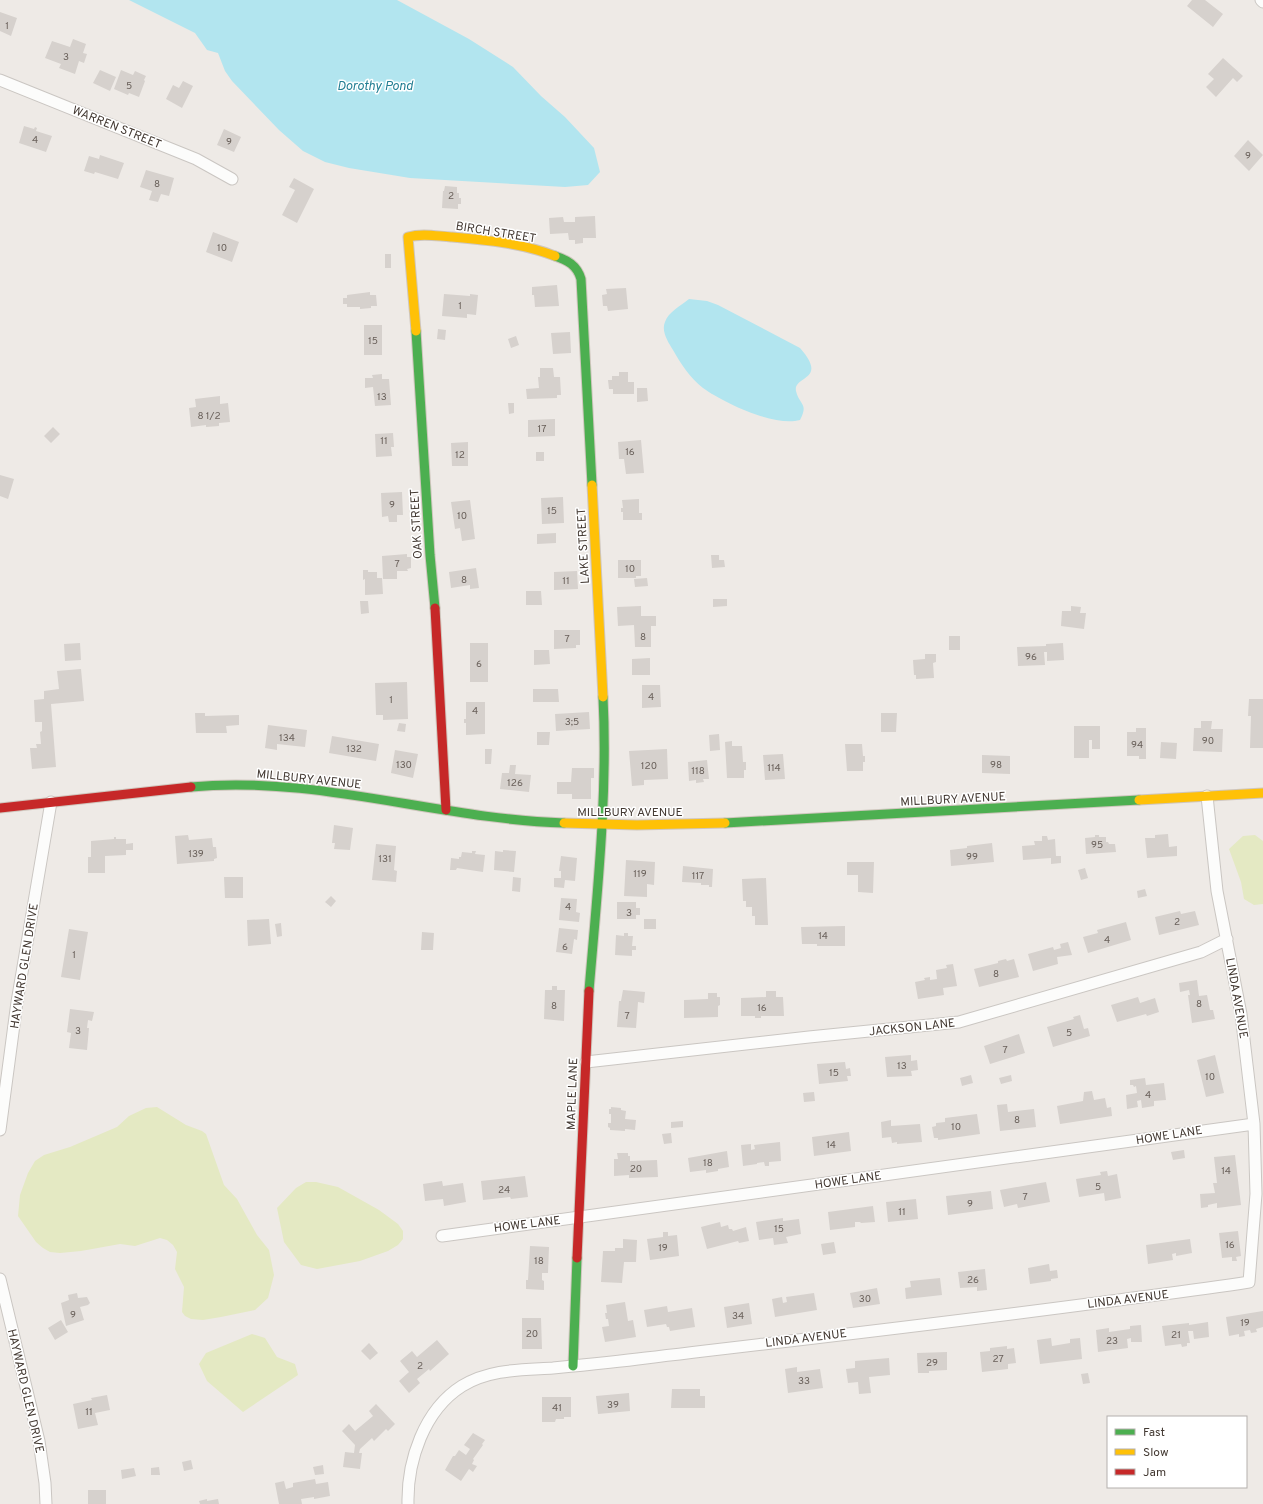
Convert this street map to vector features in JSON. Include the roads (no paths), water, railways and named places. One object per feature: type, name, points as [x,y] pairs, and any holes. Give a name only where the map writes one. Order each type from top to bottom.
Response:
[{"type":"street","name":"WARREN STREET","points":[[0,80],[196,159],[232,179]]},
{"type":"street","name":"BIRCH STREET","points":[[408,237],[418,234],[476,239],[518,245],[561,257],[569,261],[576,268]]},
{"type":"street","name":"OAK STREET","points":[[408,237],[415,310],[430,555],[436,622],[446,810]]},
{"type":"street","name":"LAKE STREET","points":[[576,268],[581,279],[582,290],[603,711],[602,824]]},
{"type":"street","name":"MILLBURY AVENUE","points":[[0,808],[214,785],[270,785],[365,796],[446,810],[541,822],[602,824],[738,823],[1263,793]]},
{"type":"street","name":"LINDA AVENUE","points":[[408,1504],[407,1491],[411,1468],[420,1440],[430,1419],[445,1399],[462,1386],[485,1375],[1004,1315],[1249,1282],[1256,1194],[1254,1124],[1241,1014],[1217,891],[1207,796]]},
{"type":"street","name":"HAYWARD GLEN DRIVE","points":[[0,1130],[18,1002],[51,802]]},
{"type":"street","name":"MAPLE LANE","points":[[573,1366],[588,1004],[602,824]]},
{"type":"street","name":"JACKSON LANE","points":[[586,1062],[959,1022],[1201,952],[1227,939]]},
{"type":"street","name":"HOWE LANE","points":[[442,1236],[1254,1124]]},
{"type":"street","name":"HAYWARD GLEN DRIVE","points":[[0,1279],[39,1441],[45,1483],[46,1504]]},
{"type":"water","name":"Dorothy Pond","points":[[129,0],[397,0],[469,39],[513,67],[541,96],[565,117],[594,148],[600,172],[588,185],[565,187],[410,178],[349,168],[325,162],[303,151],[279,130],[232,81],[225,71],[218,53],[207,50],[195,33]]},
{"type":"water","points":[[689,299],[707,301],[718,305],[800,348],[808,359],[811,366],[811,372],[796,386],[797,396],[804,410],[800,420],[777,420],[763,417],[736,407],[712,394],[694,380],[671,347],[664,329],[665,322],[669,315]]}]
